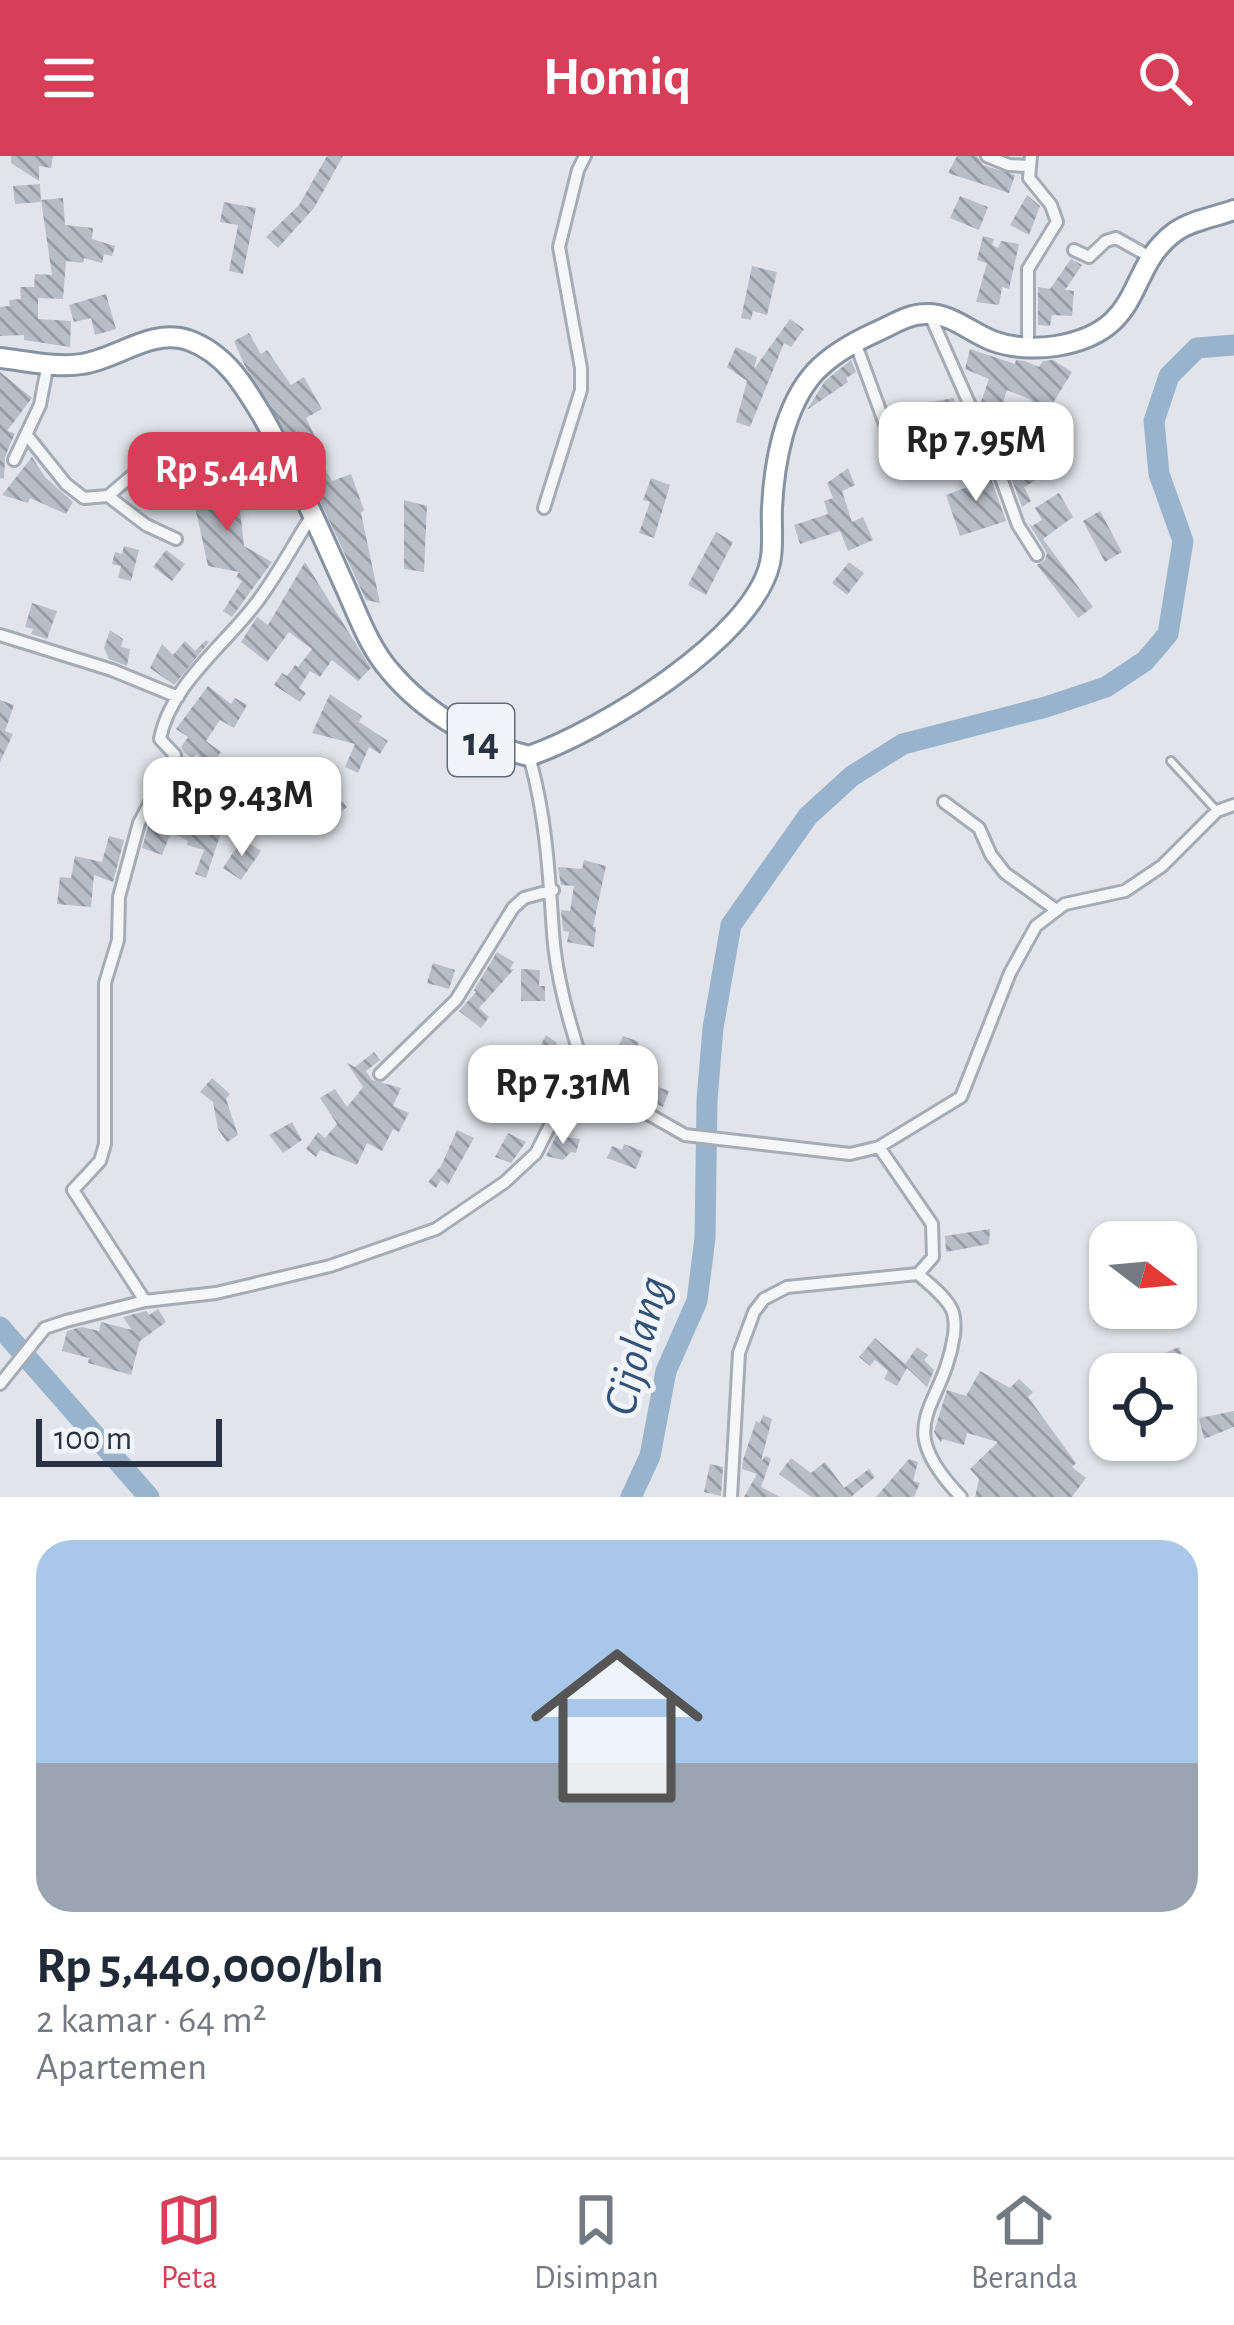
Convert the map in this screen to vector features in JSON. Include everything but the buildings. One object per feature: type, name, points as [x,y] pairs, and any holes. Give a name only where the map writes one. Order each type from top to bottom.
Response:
[{"type":"highway","points":[[931,314],[958,322],[994,342],[1028,347],[1082,340],[1125,310],[1153,259],[1176,231],[1234,210]]},
{"type":"highway","name":"14","points":[[0,358],[90,363],[162,337],[183,338],[224,360],[244,385],[313,514],[370,640],[390,671],[445,719],[483,741],[529,756],[588,732],[653,691],[725,632],[757,595],[772,556],[775,470],[803,388],[855,342],[898,321],[931,314]]},
{"type":"street","points":[[544,508],[581,390],[559,247],[585,156]]},
{"type":"street","points":[[987,156],[1030,161],[1029,178],[1051,205],[1057,222],[1028,269],[1028,347]]},
{"type":"street","points":[[1074,250],[1089,256],[1116,238],[1153,259]]},
{"type":"street","points":[[931,314],[1018,525],[1036,555]]},
{"type":"street","points":[[855,342],[893,446]]},
{"type":"street","points":[[14,460],[40,405],[48,363]]},
{"type":"street","points":[[26,434],[71,490],[93,500],[108,496],[135,473]]},
{"type":"street","points":[[108,496],[146,525],[176,539]]},
{"type":"street","points":[[146,1300],[73,1190],[100,1161],[105,1144],[105,982],[118,940],[119,897],[139,823],[175,755],[160,739],[178,697],[261,597],[313,514]]},
{"type":"street","points":[[0,635],[112,670],[178,697]]},
{"type":"street","points":[[529,756],[544,813],[562,992],[582,1062],[622,1099],[685,1135],[850,1154],[879,1147],[961,1096],[1010,974],[1036,926],[1054,909],[1081,898],[1125,891],[1162,866],[1217,811],[1234,805]]},
{"type":"street","points":[[944,802],[979,828],[996,865],[1054,909]]},
{"type":"street","points":[[380,1074],[456,1000],[513,908],[524,898],[553,890]]},
{"type":"street","points":[[0,1384],[45,1328],[146,1300],[216,1293],[330,1266],[436,1229],[536,1153],[582,1062]]},
{"type":"street","points":[[730,1497],[739,1353],[754,1312],[764,1299],[787,1287],[918,1274],[933,1257],[932,1224],[879,1147]]},
{"type":"street","points":[[918,1274],[952,1309],[955,1328],[950,1356],[928,1405],[925,1441],[931,1462],[961,1497]]},
{"type":"lane","points":[[1171,760],[1217,811]]},
{"type":"waterway","name":"Cijolang","points":[[631,1497],[650,1456],[666,1371],[697,1301],[705,1238],[713,1028],[731,925],[808,816],[852,776],[903,744],[1106,687],[1145,661],[1168,634],[1183,541],[1159,474],[1154,421],[1169,376],[1197,348],[1234,345]]},
{"type":"waterway","points":[[0,1327],[149,1497]]}]
